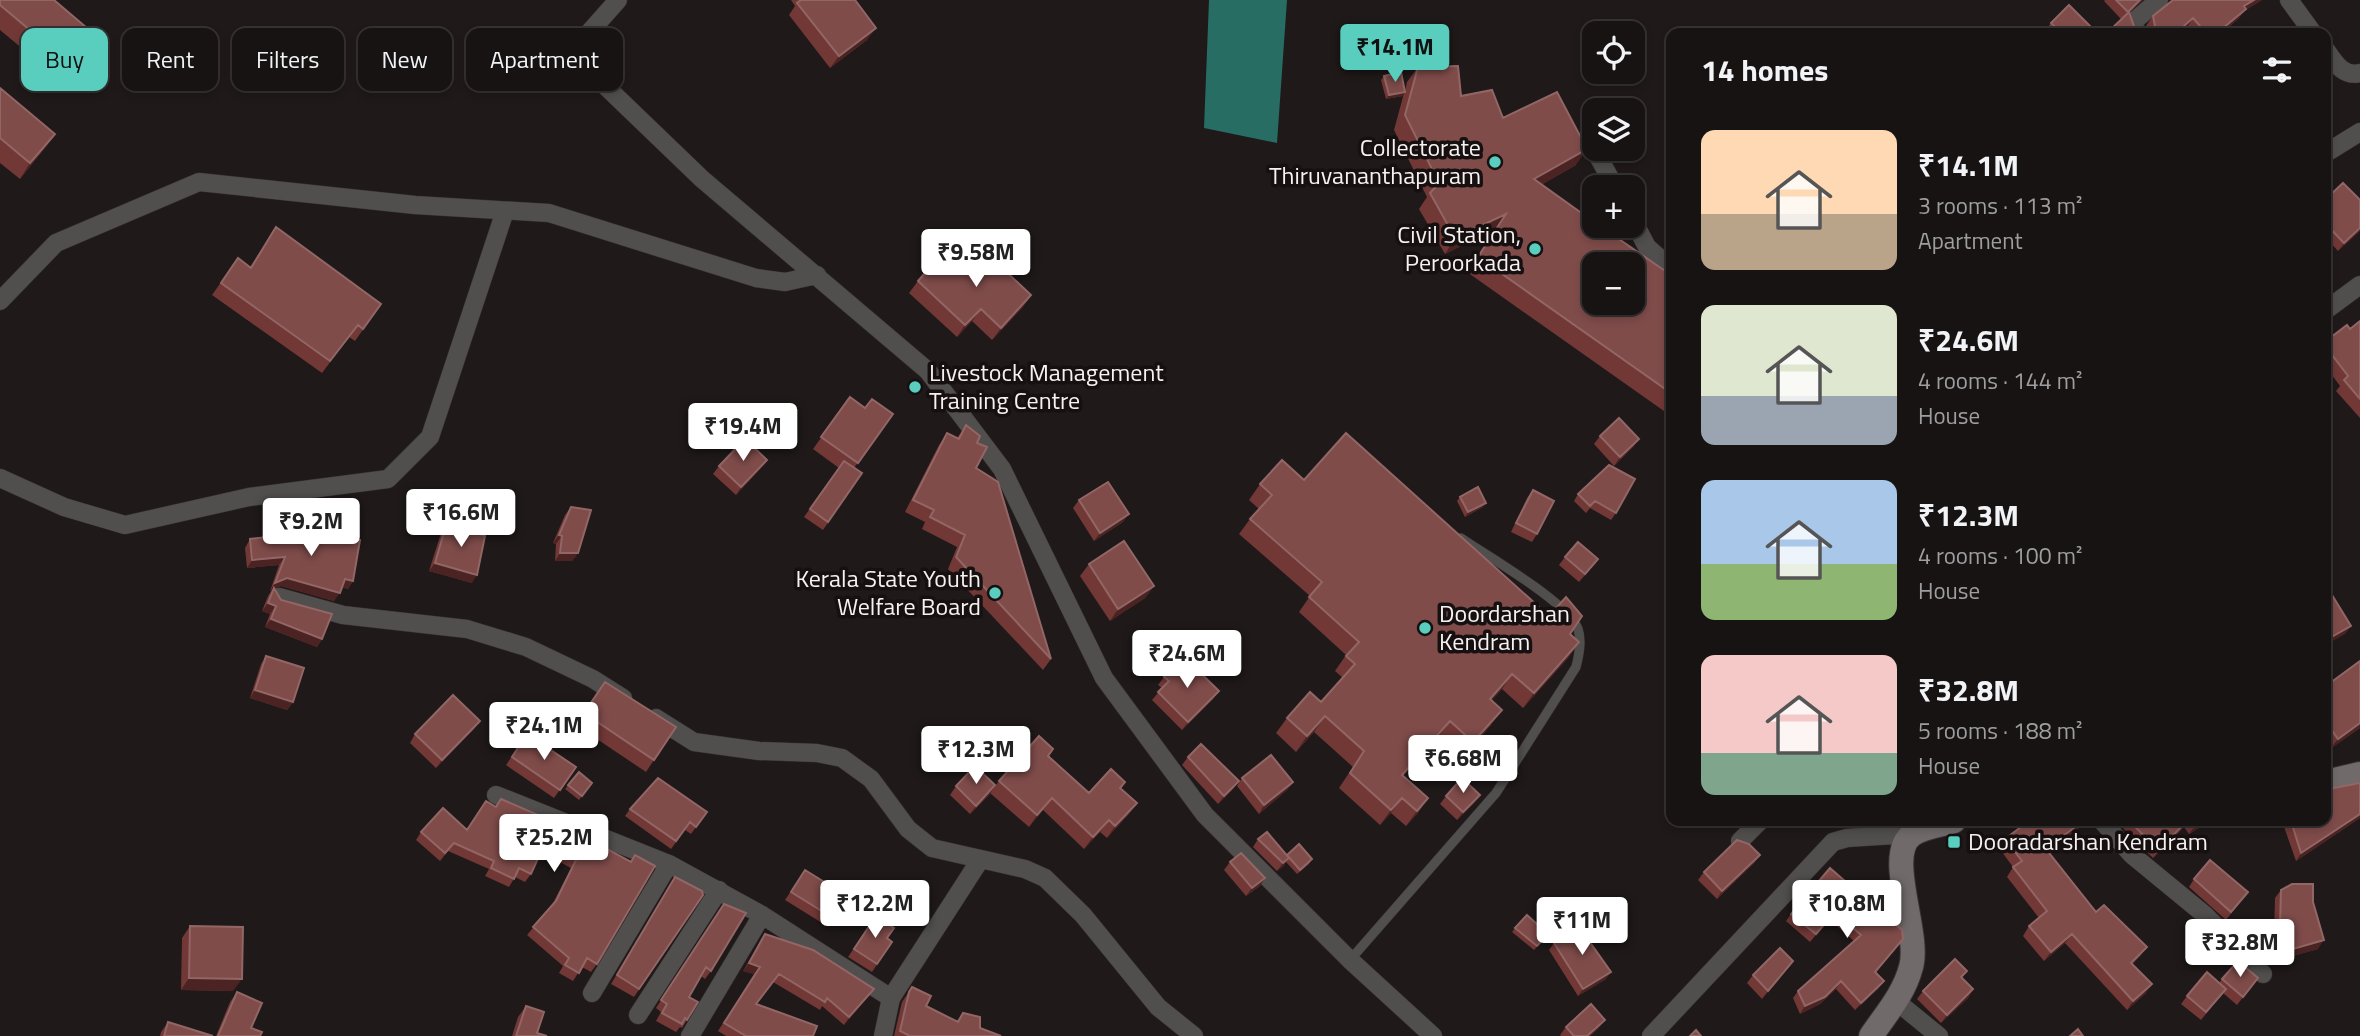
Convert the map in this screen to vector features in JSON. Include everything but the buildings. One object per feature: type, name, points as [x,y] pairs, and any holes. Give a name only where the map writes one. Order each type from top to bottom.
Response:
[{"type":"main road","points":[[2331,781],[2360,774]]},
{"type":"main road","points":[[1871,1036],[1896,1001],[1912,965],[1912,922],[1900,866],[1901,849],[1912,834],[1938,826]]},
{"type":"street","points":[[618,0],[571,53],[702,179],[928,371],[1002,469],[1104,678],[1205,816],[1350,960],[1433,1036]]},
{"type":"street","points":[[2135,28],[2133,22],[2159,0]]},
{"type":"street","points":[[2289,0],[2309,28]]},
{"type":"street","points":[[2331,57],[2339,69],[2354,74],[2360,72]]},
{"type":"street","points":[[2331,150],[2360,132]]},
{"type":"street","points":[[0,301],[55,243],[199,182],[415,205],[549,214],[756,278],[785,282],[817,275]]},
{"type":"street","points":[[0,478],[64,507],[125,525],[249,498],[388,479],[430,437],[505,211]]},
{"type":"street","points":[[1642,238],[1647,247],[1666,264]]},
{"type":"street","points":[[2331,306],[2360,285]]},
{"type":"street","points":[[279,597],[343,615],[467,629],[526,647],[593,679],[694,742],[759,751],[817,753],[842,758],[871,779],[908,829],[932,848],[1025,869],[1045,878],[1083,915],[1158,1007],[1194,1036]]},
{"type":"street","points":[[495,794],[669,864],[762,915],[891,998]]},
{"type":"street","points":[[1740,841],[1755,826]]},
{"type":"street","points":[[2106,826],[2132,855],[2205,915],[2263,974]]},
{"type":"street","points":[[1651,1036],[1833,842],[1847,838],[1912,834]]},
{"type":"street","points":[[883,1036],[891,998],[980,860]]},
{"type":"street","points":[[592,993],[669,864]]},
{"type":"street","points":[[638,1015],[719,890]]},
{"type":"street","points":[[690,1036],[762,915]]},
{"type":"street","points":[[1896,1001],[1938,1036]]},
{"type":"lane","points":[[1350,960],[1496,793],[1576,667],[1580,649],[1578,629],[1565,610],[1461,538]]},
{"type":"water","points":[[1209,0],[1287,0],[1277,143],[1204,128]]},
{"type":"place","name":"Collectorate Thiruvananthapuram","points":[[1495,162]]},
{"type":"place","name":"Civil Station, Peroorkada","points":[[1535,249]]},
{"type":"place","name":"Livestock Management Training Centre","points":[[915,387]]},
{"type":"place","name":"Kerala State Youth Welfare Board","points":[[995,593]]},
{"type":"place","name":"Doordarshan Kendram","points":[[1425,628]]},
{"type":"place","name":"Dooradarshan Kendram","points":[[1954,842]]}]
